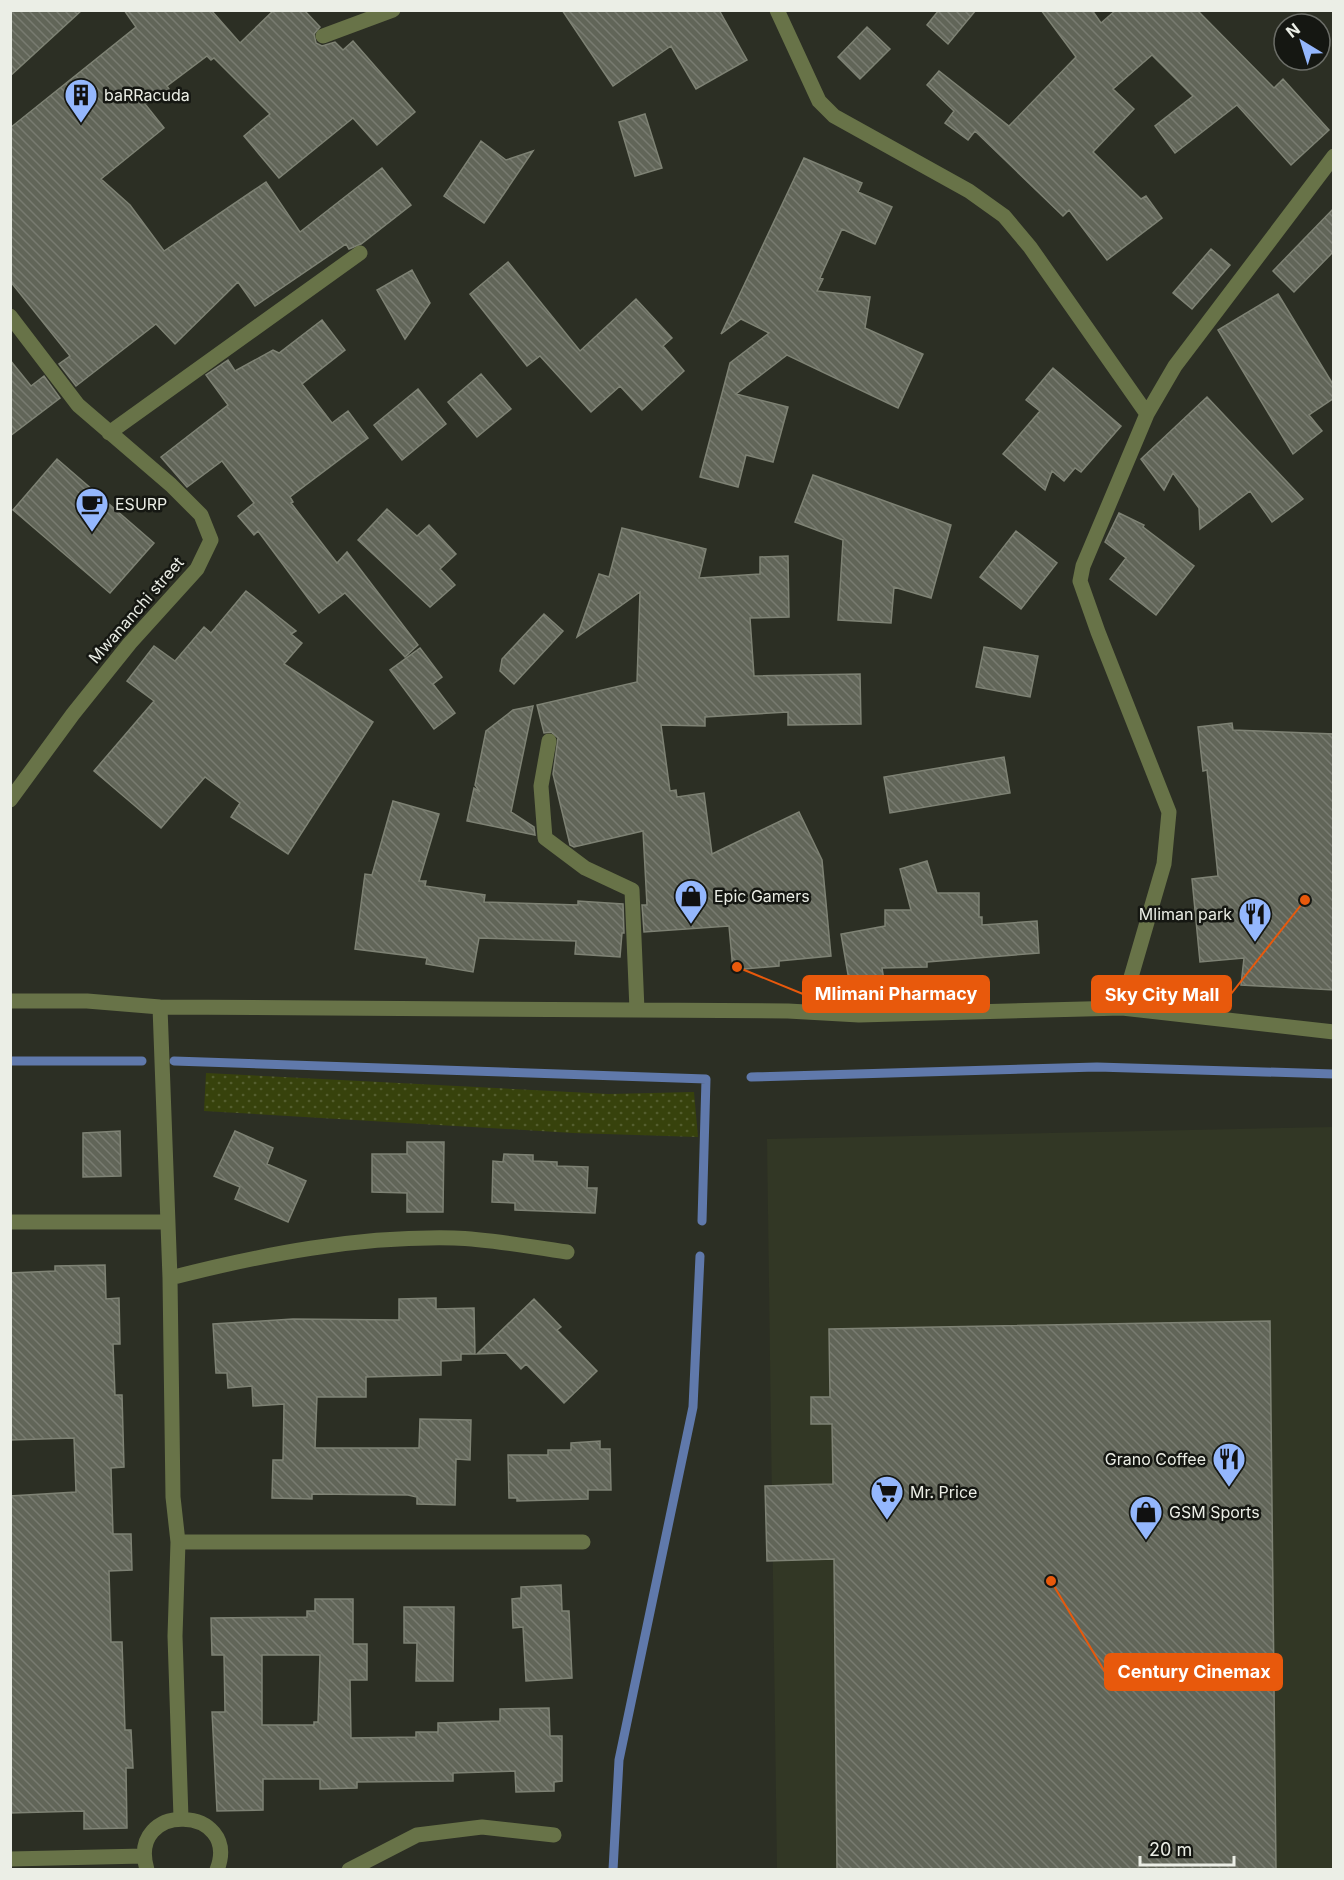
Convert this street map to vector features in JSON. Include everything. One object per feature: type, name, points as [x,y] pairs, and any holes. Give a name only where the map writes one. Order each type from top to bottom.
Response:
[{"type":"street","points":[[323,36],[393,10]]},
{"type":"street","points":[[777,10],[819,101],[834,116],[969,191],[1004,216],[1030,248],[1147,414]]},
{"type":"street","points":[[1122,1008],[1164,864],[1169,812],[1080,581],[1083,566],[1147,414],[1175,366],[1334,156]]},
{"type":"street","points":[[109,433],[360,253]]},
{"type":"street","name":"Mwananchi street","points":[[10,316],[78,405],[171,485],[201,515],[211,540],[197,569],[130,643],[73,714],[10,800]]},
{"type":"street","points":[[549,741],[541,786],[544,838],[585,868],[632,890],[637,1010]]},
{"type":"street","points":[[10,1001],[87,1001],[160,1007],[788,1011],[859,1015],[1122,1008],[1334,1032]]},
{"type":"street","points":[[160,1007],[170,1278],[173,1497],[178,1542],[175,1636],[181,1818]]},
{"type":"street","points":[[10,1222],[167,1222]]},
{"type":"street","points":[[170,1278],[255,1257],[346,1242],[456,1238],[567,1252]]},
{"type":"street","points":[[178,1542],[583,1542]]},
{"type":"street","points":[[10,1859],[146,1863],[147,1842],[155,1830],[166,1821],[181,1818],[195,1820],[213,1833],[220,1853],[220,1869]]},
{"type":"street","points":[[349,1869],[417,1835],[482,1827],[554,1835]]},
{"type":"shaded area","points":[[1333,1127],[1333,1869],[777,1869],[767,1139]]},
{"type":"green space","points":[[206,1073],[609,1094],[694,1092],[698,1137],[573,1133],[204,1111]]},
{"type":"building","points":[[10,10],[82,10],[10,76]]},
{"type":"building","points":[[124,10],[211,10],[240,43],[274,10],[304,10],[320,27],[314,34],[316,43],[322,46],[335,42],[343,50],[353,41],[415,112],[377,145],[353,118],[279,178],[244,136],[270,114],[214,58],[211,60],[207,56],[167,86],[169,89],[145,104],[164,128],[101,179],[130,205],[164,251],[266,182],[300,232],[382,168],[411,205],[361,244],[349,249],[346,244],[255,306],[238,282],[175,344],[156,324],[76,386],[59,364],[70,356],[10,281],[10,128],[136,27]]},
{"type":"building","points":[[562,10],[719,10],[747,60],[696,89],[671,46],[613,86]]},
{"type":"building","points":[[939,10],[976,10],[948,44],[927,25]]},
{"type":"building","points":[[1041,10],[1092,10],[1101,23],[1116,10],[1197,10],[1274,88],[1283,79],[1329,130],[1291,165],[1237,105],[1175,153],[1155,126],[1193,96],[1152,55],[1113,89],[1134,109],[1093,152],[1141,199],[1146,196],[1162,218],[1107,260],[1069,210],[1063,216],[975,131],[968,140],[945,123],[954,111],[927,85],[939,71],[1009,126],[1076,57]]},
{"type":"building","points":[[867,27],[890,49],[860,79],[838,57]]},
{"type":"building","points":[[645,114],[662,168],[635,176],[619,122]]},
{"type":"building","points":[[481,141],[506,160],[533,151],[484,223],[444,196]]},
{"type":"building","points":[[804,158],[862,183],[858,192],[892,207],[875,244],[842,229],[820,278],[823,279],[817,291],[870,297],[865,328],[923,354],[898,408],[787,355],[736,394],[788,407],[773,462],[746,455],[738,487],[700,477],[730,363],[769,333],[741,319],[721,334]]},
{"type":"building","points":[[1334,208],[1334,251],[1294,292],[1273,271]]},
{"type":"building","points":[[1211,249],[1230,265],[1192,309],[1173,293]]},
{"type":"building","points":[[508,262],[580,351],[636,299],[672,338],[663,346],[684,371],[642,410],[620,386],[591,412],[540,356],[527,366],[470,294]]},
{"type":"building","points":[[412,270],[430,303],[405,339],[377,290]]},
{"type":"building","points":[[1278,294],[1334,386],[1334,398],[1309,415],[1322,431],[1293,454],[1218,330]]},
{"type":"building","points":[[322,320],[345,350],[302,384],[332,423],[348,411],[368,438],[290,497],[293,502],[291,503],[337,563],[347,552],[418,645],[405,657],[345,593],[319,613],[258,531],[254,535],[238,516],[254,503],[222,461],[187,487],[161,457],[228,405],[206,375],[228,360],[235,371],[273,350],[279,353]]},
{"type":"building","points":[[10,360],[31,386],[44,376],[60,398],[10,436]]},
{"type":"building","points":[[1053,368],[1121,426],[1081,472],[1075,468],[1064,481],[1052,471],[1045,490],[1003,454],[1040,411],[1026,400]]},
{"type":"building","points":[[481,374],[511,409],[477,437],[448,402]]},
{"type":"building","points":[[418,389],[446,424],[402,460],[374,425]]},
{"type":"building","points":[[1207,397],[1303,499],[1272,522],[1250,491],[1200,529],[1199,508],[1173,473],[1164,490],[1141,459]]},
{"type":"building","points":[[57,459],[154,543],[110,593],[13,510]]},
{"type":"building","points":[[813,475],[951,525],[931,598],[894,587],[891,623],[838,620],[843,540],[795,522]]},
{"type":"building","points":[[387,509],[417,536],[429,525],[456,554],[440,569],[455,585],[430,607],[358,540]]},
{"type":"building","points":[[1119,513],[1144,525],[1143,527],[1194,566],[1156,615],[1110,579],[1126,558],[1105,542]]},
{"type":"building","points":[[622,528],[706,549],[699,578],[760,574],[760,557],[788,556],[789,617],[750,618],[754,676],[860,674],[861,724],[788,725],[788,712],[705,717],[705,726],[661,725],[670,791],[676,790],[677,797],[704,793],[712,854],[799,812],[822,860],[831,956],[779,961],[779,966],[733,970],[729,926],[644,932],[642,905],[647,905],[643,831],[574,847],[570,845],[553,774],[558,738],[551,732],[544,733],[537,705],[637,682],[640,592],[577,637],[599,574],[609,577]]},
{"type":"building","points":[[1016,531],[1057,563],[1021,609],[980,577]]},
{"type":"building","points":[[246,591],[296,631],[291,634],[302,643],[284,664],[373,722],[288,854],[231,817],[240,803],[205,777],[161,828],[94,771],[154,701],[127,681],[154,646],[175,661],[204,627],[211,633]]},
{"type":"building","points":[[544,614],[563,631],[514,684],[500,671],[502,659]]},
{"type":"building","points":[[984,647],[1038,656],[1030,697],[976,687]]},
{"type":"building","points":[[420,648],[442,677],[433,684],[455,713],[434,729],[390,670]]},
{"type":"building","points":[[533,706],[511,812],[534,827],[535,835],[467,821],[474,788],[480,792],[475,785],[486,731],[513,710]]},
{"type":"building","points":[[1232,723],[1233,730],[1334,734],[1334,990],[1241,985],[1244,958],[1200,962],[1192,879],[1218,876],[1207,770],[1203,771],[1198,727]]},
{"type":"building","points":[[1004,757],[1010,793],[890,813],[884,777]]},
{"type":"building","points":[[393,801],[439,814],[419,881],[426,881],[425,886],[485,895],[484,902],[578,905],[578,901],[623,904],[624,933],[622,933],[620,957],[575,954],[576,941],[479,938],[473,972],[426,964],[427,958],[355,949],[365,874],[372,875]]},
{"type":"building","points":[[927,861],[937,893],[979,893],[979,917],[982,917],[982,925],[1037,921],[1039,953],[927,962],[927,967],[882,968],[885,986],[851,992],[841,934],[885,926],[885,910],[911,910],[900,869]]},
{"type":"building","points":[[120,1131],[121,1176],[83,1177],[83,1133]]},
{"type":"building","points":[[235,1131],[273,1148],[267,1164],[306,1181],[288,1222],[235,1199],[240,1187],[214,1176]]},
{"type":"building","points":[[407,1142],[444,1142],[443,1212],[407,1212],[407,1193],[372,1192],[372,1154],[407,1154]]},
{"type":"building","points":[[504,1154],[533,1155],[533,1161],[557,1162],[557,1166],[588,1167],[587,1188],[597,1188],[595,1213],[515,1210],[515,1203],[492,1202],[493,1161],[503,1162]]},
{"type":"building","points":[[105,1265],[106,1299],[119,1298],[120,1344],[113,1344],[115,1395],[122,1395],[124,1467],[111,1468],[113,1534],[131,1534],[132,1570],[109,1571],[111,1642],[122,1642],[125,1730],[131,1730],[133,1768],[126,1768],[127,1828],[84,1829],[84,1811],[10,1813],[10,1496],[76,1492],[74,1438],[10,1440],[10,1273],[55,1271],[55,1266]]},
{"type":"building","points":[[436,1298],[436,1309],[474,1308],[475,1354],[461,1354],[461,1360],[441,1361],[441,1375],[366,1377],[366,1397],[317,1397],[315,1448],[419,1448],[420,1419],[471,1420],[470,1460],[456,1459],[455,1505],[417,1504],[417,1497],[408,1495],[312,1494],[312,1499],[272,1498],[273,1460],[283,1460],[284,1404],[253,1406],[252,1386],[228,1388],[227,1373],[216,1373],[213,1324],[293,1319],[399,1320],[399,1299]]},
{"type":"building","points":[[534,1299],[561,1327],[557,1330],[597,1371],[564,1403],[526,1364],[521,1369],[506,1353],[477,1354]]},
{"type":"building","points":[[1270,1321],[1276,1869],[837,1869],[834,1559],[767,1561],[765,1486],[833,1484],[832,1424],[811,1424],[811,1397],[830,1397],[829,1329]]},
{"type":"building","points":[[600,1441],[600,1449],[610,1449],[611,1490],[588,1490],[588,1499],[517,1501],[517,1498],[509,1498],[508,1455],[548,1455],[548,1450],[571,1450],[571,1443]]},
{"type":"building","points":[[561,1585],[562,1611],[569,1611],[572,1678],[526,1681],[523,1627],[513,1628],[512,1599],[521,1598],[521,1587]]},
{"type":"building","points":[[315,1599],[353,1599],[353,1644],[367,1644],[367,1680],[350,1680],[351,1738],[416,1737],[416,1732],[438,1732],[438,1723],[500,1721],[500,1709],[549,1708],[550,1736],[562,1736],[562,1781],[554,1782],[554,1791],[516,1792],[515,1771],[453,1773],[453,1781],[357,1782],[357,1788],[320,1789],[320,1779],[263,1779],[263,1810],[217,1811],[212,1712],[225,1712],[224,1655],[212,1655],[211,1618],[307,1617],[307,1611],[315,1611]],"holes":[[[262,1655],[320,1655],[318,1722],[314,1722],[314,1725],[262,1725]]]},
{"type":"building","points":[[404,1607],[454,1607],[453,1681],[416,1681],[417,1643],[404,1643]]},
{"type":"waterway","points":[[10,1061],[142,1061]]},
{"type":"waterway","points":[[174,1061],[706,1079],[702,1221]]},
{"type":"waterway","points":[[751,1077],[1097,1067],[1334,1074]]},
{"type":"waterway","points":[[613,1870],[619,1760],[693,1407],[700,1256]]},
{"type":"place","name":"baRRacuda","points":[[81,124]]},
{"type":"place","name":"ESURP","points":[[92,533]]},
{"type":"place","name":"Sky City Mall","points":[[1305,900]]},
{"type":"place","name":"Epic Gamers","points":[[691,925]]},
{"type":"place","name":"Mliman park","points":[[1255,943]]},
{"type":"place","name":"Mlimani Pharmacy","points":[[737,967]]},
{"type":"place","name":"Grano Coffee","points":[[1229,1488]]},
{"type":"place","name":"Mr. Price","points":[[887,1521]]},
{"type":"place","name":"GSM Sports","points":[[1146,1541]]},
{"type":"place","name":"Century Cinemax","points":[[1051,1581]]}]
